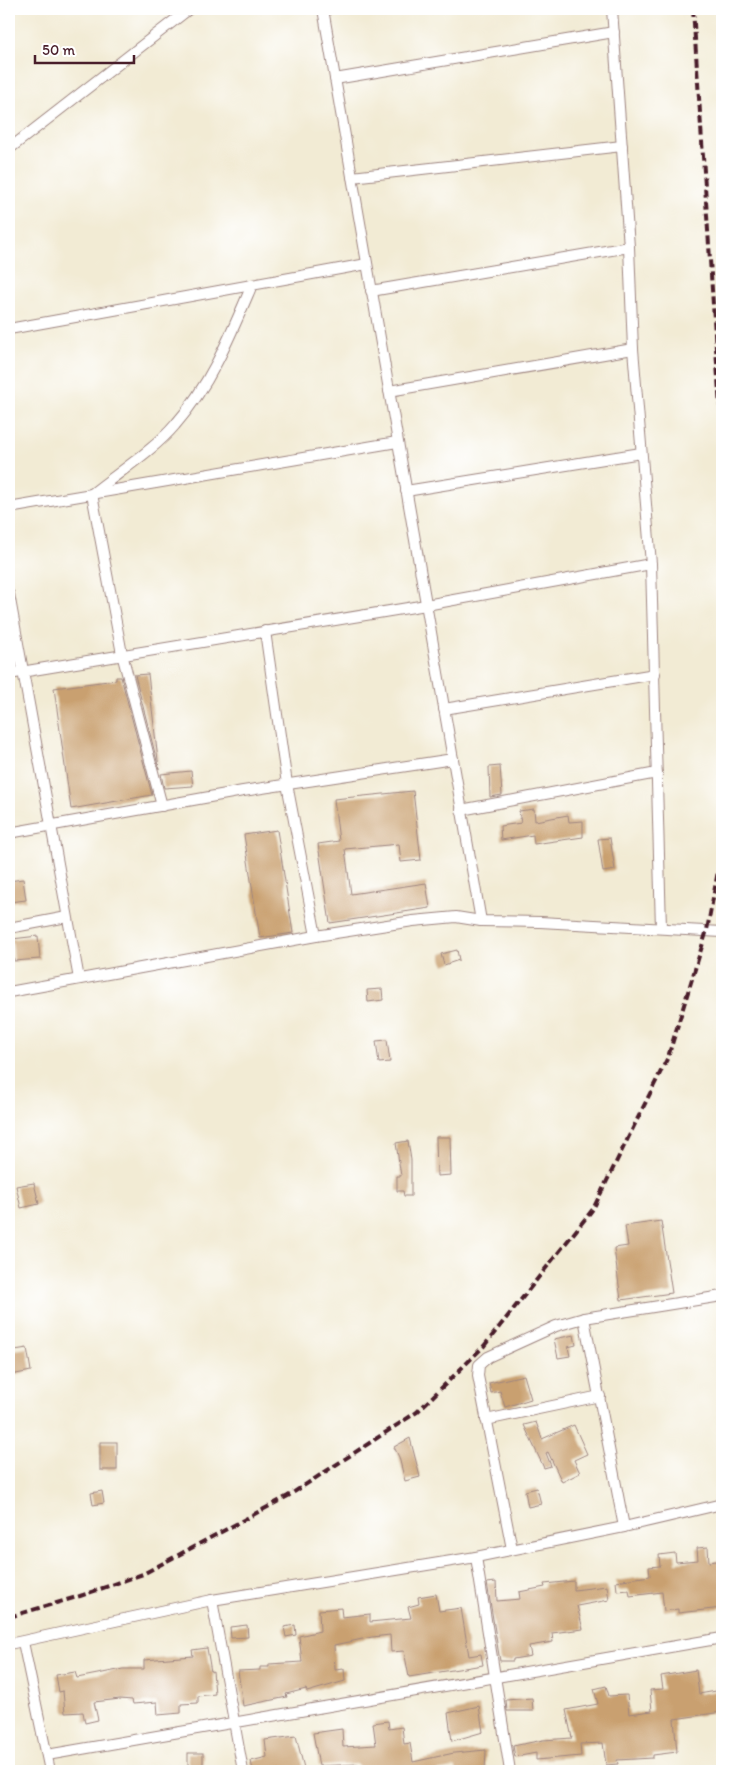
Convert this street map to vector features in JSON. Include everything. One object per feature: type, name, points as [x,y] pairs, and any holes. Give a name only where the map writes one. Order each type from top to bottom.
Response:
[{"type":"street","points":[[9,149],[189,9]]},
{"type":"street","points":[[323,9],[481,921]]},
{"type":"street","points":[[612,9],[629,247],[633,349],[651,564],[661,928]]},
{"type":"street","points":[[335,79],[614,32]]},
{"type":"street","points":[[352,176],[622,146]]},
{"type":"street","points":[[371,291],[629,247]]},
{"type":"street","points":[[9,328],[367,264]]},
{"type":"street","points":[[92,494],[166,435],[201,392],[218,361],[252,285]]},
{"type":"street","points":[[389,391],[633,349]]},
{"type":"street","points":[[9,508],[397,442]]},
{"type":"street","points":[[406,491],[641,453]]},
{"type":"street","points":[[92,494],[122,654],[162,806]]},
{"type":"street","points":[[9,674],[426,605],[651,564]]},
{"type":"street","points":[[9,594],[79,979]]},
{"type":"street","points":[[265,631],[287,784],[316,936]]},
{"type":"street","points":[[444,709],[655,674]]},
{"type":"street","points":[[9,833],[287,784],[453,760]]},
{"type":"street","points":[[461,810],[657,773]]},
{"type":"street","points":[[9,928],[67,917]]},
{"type":"street","points":[[9,992],[316,936],[413,921],[456,917],[481,921],[722,932]]},
{"type":"street","points":[[512,1549],[478,1376],[479,1365],[488,1356],[556,1326],[584,1318],[722,1296]]},
{"type":"street","points":[[584,1318],[624,1527]]},
{"type":"street","points":[[486,1420],[600,1396]]},
{"type":"street","points":[[9,1644],[212,1600],[476,1557],[624,1527],[722,1504]]},
{"type":"street","points":[[476,1557],[510,1771]]},
{"type":"street","points":[[212,1600],[233,1724],[244,1771]]},
{"type":"street","points":[[47,1755],[722,1638]]},
{"type":"street","points":[[23,1642],[50,1771]]},
{"type":"building","points":[[148,674],[159,769],[135,675]]},
{"type":"building","points":[[116,677],[121,677],[152,795],[71,809],[54,688],[116,680]]},
{"type":"building","points":[[500,766],[502,795],[490,797],[489,767]]},
{"type":"building","points":[[191,771],[193,786],[164,788],[161,774]]},
{"type":"building","points":[[413,791],[421,860],[401,862],[399,844],[345,849],[351,894],[426,883],[430,908],[330,923],[318,844],[339,841],[334,799]]},
{"type":"building","points":[[534,809],[535,821],[568,815],[569,822],[583,821],[583,837],[534,844],[533,835],[501,840],[500,826],[521,823],[519,811]]},
{"type":"building","points":[[277,830],[293,933],[260,938],[244,835]]},
{"type":"building","points":[[610,838],[615,870],[603,872],[598,839]]},
{"type":"building","points":[[23,879],[26,900],[9,902],[9,881]]},
{"type":"building","points":[[38,936],[40,959],[14,961],[12,939]]},
{"type":"building","points":[[457,950],[459,960],[444,965],[441,954]]},
{"type":"building","points":[[382,989],[383,1000],[368,1002],[367,990]]},
{"type":"building","points":[[387,1040],[390,1062],[379,1063],[376,1041]]},
{"type":"building","points":[[436,1137],[450,1137],[451,1175],[437,1176]]},
{"type":"building","points":[[408,1141],[411,1160],[411,1196],[404,1196],[403,1191],[397,1191],[397,1176],[401,1176],[396,1143]]},
{"type":"building","points":[[34,1183],[39,1204],[21,1208],[16,1186]]},
{"type":"building","points":[[661,1221],[672,1293],[621,1300],[614,1248],[628,1246],[625,1226]]},
{"type":"building","points":[[574,1335],[576,1345],[568,1347],[570,1356],[558,1358],[554,1339]]},
{"type":"building","points":[[27,1348],[31,1371],[11,1375],[9,1351]]},
{"type":"building","points":[[524,1375],[531,1399],[505,1407],[500,1391],[491,1393],[489,1383]]},
{"type":"building","points":[[536,1422],[542,1439],[574,1425],[587,1454],[574,1460],[580,1473],[562,1482],[548,1452],[546,1453],[551,1466],[544,1468],[524,1425]]},
{"type":"building","points":[[410,1438],[420,1477],[405,1481],[399,1457],[394,1447]]},
{"type":"building","points":[[100,1442],[117,1442],[117,1470],[100,1470]]},
{"type":"building","points":[[537,1488],[541,1504],[528,1507],[525,1491]]},
{"type":"building","points":[[102,1491],[104,1503],[93,1505],[91,1493]]},
{"type":"building","points":[[708,1547],[709,1562],[722,1560],[722,1608],[678,1613],[678,1609],[664,1611],[662,1592],[630,1596],[629,1590],[617,1591],[616,1581],[650,1576],[649,1567],[660,1566],[659,1555],[675,1553],[676,1562],[698,1560],[697,1548]]},
{"type":"building","points":[[574,1581],[574,1590],[607,1586],[609,1600],[577,1606],[583,1629],[552,1633],[553,1642],[529,1646],[531,1656],[513,1659],[513,1661],[500,1661],[487,1583],[496,1582],[497,1601],[520,1599],[519,1592],[545,1587],[544,1584]]},
{"type":"building","points":[[436,1594],[439,1611],[461,1608],[469,1656],[481,1654],[483,1665],[409,1677],[404,1651],[391,1652],[390,1635],[372,1637],[334,1645],[335,1670],[344,1669],[345,1681],[307,1692],[306,1689],[286,1694],[287,1697],[243,1706],[238,1671],[260,1670],[260,1667],[269,1667],[269,1664],[302,1662],[299,1636],[320,1631],[319,1610],[341,1608],[342,1617],[370,1614],[370,1622],[411,1618],[408,1607],[419,1604],[418,1597]]},
{"type":"building","points":[[247,1625],[248,1637],[231,1638],[230,1627]]},
{"type":"building","points":[[295,1625],[296,1635],[286,1637],[284,1627]]},
{"type":"building","points":[[207,1648],[211,1672],[213,1671],[215,1694],[198,1696],[198,1703],[181,1704],[181,1713],[158,1715],[157,1702],[133,1704],[132,1700],[120,1699],[94,1702],[98,1720],[85,1723],[83,1712],[65,1713],[63,1691],[59,1692],[56,1675],[75,1672],[77,1678],[123,1669],[144,1669],[144,1660],[193,1656],[192,1650]]},
{"type":"building","points":[[696,1670],[699,1694],[722,1690],[722,1712],[674,1719],[677,1752],[653,1755],[653,1758],[617,1760],[618,1764],[606,1765],[603,1743],[580,1744],[581,1756],[536,1760],[536,1753],[515,1757],[513,1746],[543,1740],[572,1738],[566,1710],[598,1704],[594,1689],[606,1686],[609,1696],[627,1695],[629,1714],[652,1711],[650,1690],[663,1689],[661,1676]]},
{"type":"building","points":[[532,1698],[533,1711],[507,1711],[506,1700]]},
{"type":"building","points":[[479,1706],[483,1732],[452,1741],[448,1713]]},
{"type":"building","points":[[388,1721],[389,1729],[402,1727],[404,1744],[410,1743],[413,1762],[454,1753],[486,1750],[485,1771],[456,1771],[456,1768],[435,1771],[360,1771],[358,1764],[319,1766],[313,1733],[342,1729],[343,1747],[376,1745],[373,1723]]},
{"type":"building","points":[[296,1736],[304,1768],[297,1769],[297,1771],[253,1771],[251,1761],[267,1757],[265,1740]]},
{"type":"building","points":[[188,1753],[203,1753],[203,1769],[188,1769]]},
{"type":"railway","points":[[693,9],[722,437]]},
{"type":"railway","points":[[9,1617],[80,1596],[143,1574],[288,1496],[417,1412],[484,1346],[593,1209],[668,1057],[707,930],[722,850]]}]
